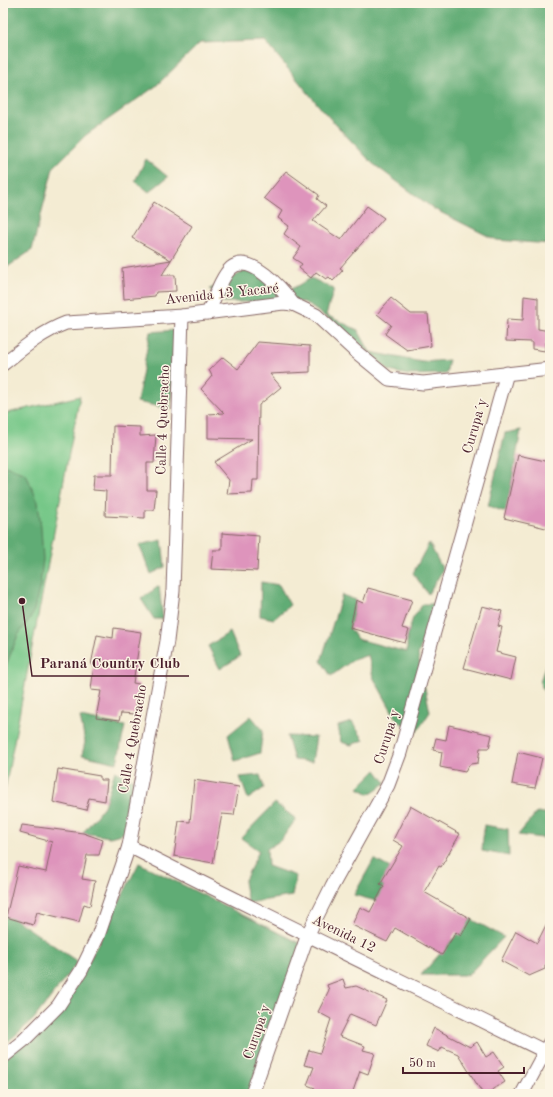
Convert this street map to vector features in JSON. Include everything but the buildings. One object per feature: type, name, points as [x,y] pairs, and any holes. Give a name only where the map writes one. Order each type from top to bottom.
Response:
[{"type":"street","points":[[208,312],[225,276],[235,266],[241,264],[247,264],[258,270],[284,292],[293,304]]},
{"type":"street","name":"Avenida 13 Yacaré","points":[[3,364],[24,347],[54,327],[66,323],[182,316],[283,303],[293,304],[316,315],[355,351],[389,379],[423,383],[550,369]]},
{"type":"street","name":"Calle 4 Quebracho","points":[[3,1057],[23,1041],[58,1006],[81,971],[98,936],[129,846],[167,641],[173,591],[182,316]]},
{"type":"street","name":"Curupa´y","points":[[252,1094],[308,934],[332,886],[388,785],[400,753],[507,373]]},
{"type":"street","name":"Avenida 12","points":[[129,846],[247,906],[547,1046]]},
{"type":"street","points":[[522,1094],[547,1046]]},
{"type":"green space","points":[[3,3],[550,3],[550,244],[496,240],[434,209],[372,163],[324,112],[265,41],[200,43],[156,86],[86,135],[53,168],[32,250],[3,270]]},
{"type":"green space","points":[[146,159],[168,177],[149,192],[135,181]]},
{"type":"green space","points":[[253,267],[288,291],[311,278],[334,289],[326,315],[358,330],[370,352],[422,362],[449,360],[446,374],[408,375],[389,371],[346,331],[304,302],[223,302],[210,289]]},
{"type":"green space","points":[[176,330],[170,409],[137,402],[150,332]]},
{"type":"green space","points":[[80,396],[5,789],[3,792],[3,414]]},
{"type":"green space","points":[[521,430],[506,512],[488,506],[505,433]]},
{"type":"green space","points":[[3,465],[26,474],[38,502],[43,559],[40,586],[33,614],[18,635],[7,663],[3,682]]},
{"type":"green space","points":[[162,540],[165,567],[151,574],[139,545]]},
{"type":"green space","points":[[429,543],[443,570],[428,594],[413,573]]},
{"type":"green space","points":[[261,582],[279,585],[290,605],[274,619],[260,616]]},
{"type":"green space","points":[[159,586],[163,619],[154,619],[141,599]]},
{"type":"green space","points":[[342,595],[356,600],[350,628],[357,639],[407,652],[407,636],[413,618],[423,604],[435,604],[418,655],[430,712],[416,733],[397,720],[373,677],[368,655],[353,660],[331,676],[321,661]]},
{"type":"green space","points":[[230,632],[240,656],[220,669],[208,646]]},
{"type":"green space","points":[[550,650],[550,706],[540,682]]},
{"type":"green space","points":[[251,716],[263,730],[260,753],[235,761],[228,735]]},
{"type":"green space","points":[[80,717],[125,726],[117,763],[82,755],[85,742]]},
{"type":"green space","points":[[352,722],[364,740],[351,745],[341,742],[338,726]]},
{"type":"green space","points":[[287,736],[316,737],[312,762],[294,760]]},
{"type":"green space","points":[[376,770],[386,783],[369,794],[358,788]]},
{"type":"green space","points":[[115,771],[143,784],[128,832],[110,837],[83,833],[104,806]]},
{"type":"green space","points":[[260,775],[264,788],[248,799],[240,777]]},
{"type":"green space","points":[[275,803],[296,819],[281,840],[267,849],[268,866],[296,876],[292,896],[248,903],[244,882],[259,851],[241,838]]},
{"type":"green space","points":[[537,812],[550,814],[550,839],[518,835]]},
{"type":"green space","points":[[484,825],[508,829],[509,856],[482,851]]},
{"type":"green space","points":[[374,859],[390,868],[381,884],[390,890],[376,901],[354,895]]},
{"type":"green space","points":[[139,863],[301,944],[248,1094],[3,1094],[3,1061],[71,996]]},
{"type":"green space","points":[[3,911],[78,962],[33,1020],[3,1046]]},
{"type":"green space","points":[[471,919],[504,937],[468,975],[421,975]]},
{"type":"place","name":"Paraná Country Club","points":[[22,601]]}]
